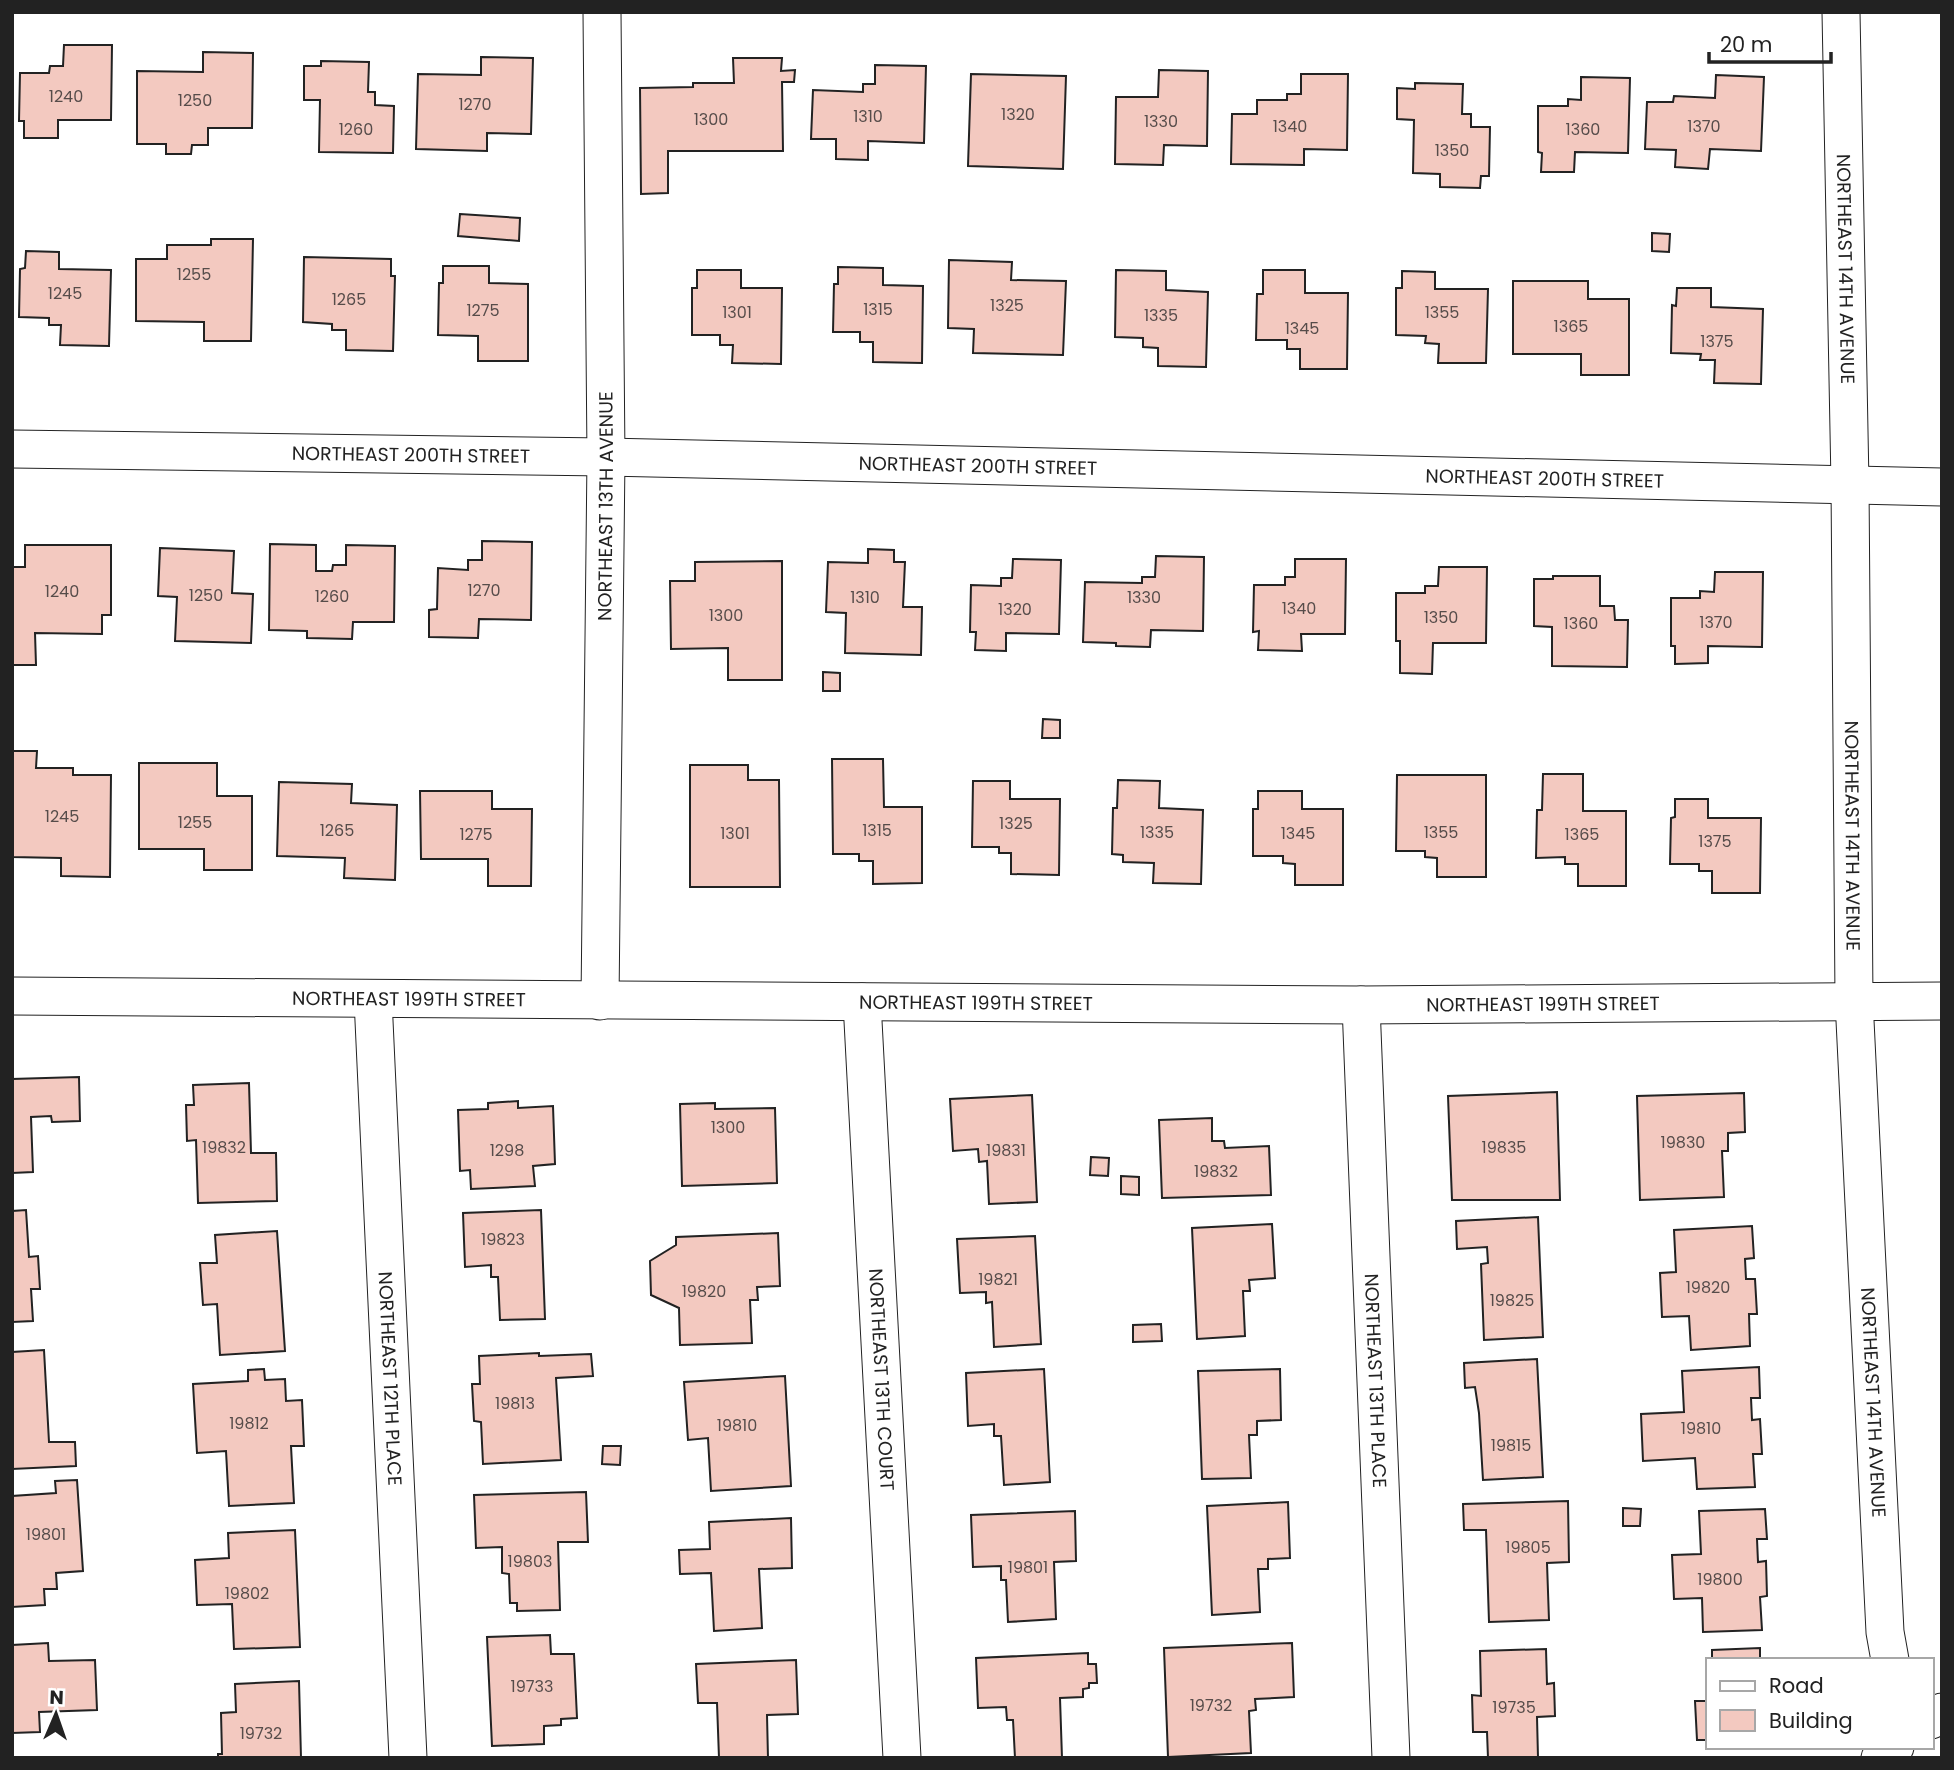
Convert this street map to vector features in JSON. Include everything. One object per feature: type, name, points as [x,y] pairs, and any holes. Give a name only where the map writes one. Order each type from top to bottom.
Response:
[{"type":"street","name":"NORTHEAST 13TH AVENUE","points":[[600,1001],[606,457],[602,12]]},
{"type":"street","name":"NORTHEAST 14TH AVENUE","points":[[1840,12],[1850,483],[1854,1000],[1885,1632],[1890,1658]]},
{"type":"street","name":"NORTHEAST 200TH STREET","points":[[12,449],[606,457],[1942,486]]},
{"type":"street","name":"NORTHEAST 199TH STREET","points":[[12,996],[1362,1005],[1942,1000]]},
{"type":"street","name":"NORTHEAST 12TH PLACE","points":[[373,999],[408,1758]]},
{"type":"street","name":"NORTHEAST 13TH COURT","points":[[862,1002],[902,1758]]},
{"type":"street","name":"NORTHEAST 13TH PLACE","points":[[1362,1005],[1391,1758]]},
{"type":"building","points":[[64,45],[112,45],[111,120],[58,120],[58,138],[24,138],[24,121],[19,121],[20,73],[49,73],[50,66],[63,66]]},
{"type":"building","points":[[203,52],[253,53],[252,128],[208,128],[208,145],[192,145],[191,154],[166,154],[166,144],[137,144],[137,71],[203,72]]},
{"type":"building","points":[[481,57],[533,58],[531,134],[487,133],[487,151],[416,149],[418,74],[481,75]]},
{"type":"building","points":[[733,58],[782,58],[781,71],[795,70],[794,82],[782,82],[783,151],[668,151],[668,193],[641,194],[640,88],[693,87],[693,83],[734,83]]},
{"type":"building","points":[[321,61],[369,62],[368,92],[375,92],[375,105],[394,106],[393,153],[319,152],[320,100],[304,100],[304,66],[321,66]]},
{"type":"building","points":[[875,65],[926,66],[924,143],[868,141],[868,160],[836,159],[836,139],[811,139],[813,90],[863,92],[863,84],[875,84]]},
{"type":"building","points":[[1159,70],[1208,71],[1207,146],[1164,145],[1163,165],[1115,164],[1116,97],[1158,97]]},
{"type":"building","points":[[971,74],[1066,76],[1063,169],[968,166]]},
{"type":"building","points":[[1301,74],[1348,74],[1347,150],[1304,149],[1304,165],[1231,164],[1232,114],[1257,114],[1257,100],[1287,100],[1287,94],[1301,94]]},
{"type":"building","points":[[1716,75],[1764,77],[1761,151],[1710,149],[1708,169],[1675,167],[1676,150],[1645,149],[1647,102],[1673,102],[1674,96],[1715,98]]},
{"type":"building","points":[[1581,77],[1630,78],[1628,153],[1575,152],[1574,172],[1541,172],[1538,106],[1568,106],[1568,99],[1581,100]]},
{"type":"building","points":[[1415,83],[1463,84],[1462,114],[1471,114],[1471,127],[1490,127],[1489,176],[1481,176],[1480,188],[1440,187],[1440,174],[1413,173],[1414,120],[1397,119],[1397,88],[1415,89]]},
{"type":"building","points":[[460,214],[520,218],[519,241],[458,236]]},
{"type":"building","points":[[1652,233],[1670,234],[1669,252],[1652,251]]},
{"type":"building","points":[[211,239],[253,239],[251,341],[204,341],[204,322],[136,321],[136,259],[167,259],[167,245],[211,245]]},
{"type":"building","points":[[26,251],[59,252],[59,269],[111,270],[109,346],[60,345],[61,325],[49,325],[49,318],[19,317],[20,269],[25,268]]},
{"type":"building","points":[[304,257],[391,259],[391,276],[395,276],[393,351],[346,350],[346,330],[332,330],[332,324],[303,322]]},
{"type":"building","points":[[949,260],[1012,262],[1011,280],[1066,281],[1063,355],[973,353],[974,329],[948,328]]},
{"type":"building","points":[[443,266],[489,266],[489,283],[528,284],[528,361],[478,361],[478,336],[438,335],[439,283],[443,283]]},
{"type":"building","points":[[838,267],[883,268],[883,285],[923,286],[922,363],[873,362],[873,342],[860,342],[860,332],[833,332],[834,284],[838,284]]},
{"type":"building","points":[[697,270],[741,270],[741,288],[782,288],[781,364],[732,363],[733,345],[720,345],[720,335],[692,335],[692,288],[697,288]]},
{"type":"building","points":[[1116,270],[1166,271],[1166,290],[1208,292],[1206,367],[1158,366],[1158,348],[1143,347],[1143,338],[1115,337]]},
{"type":"building","points":[[1263,270],[1305,270],[1305,293],[1348,293],[1347,369],[1300,369],[1300,349],[1287,349],[1287,340],[1256,340],[1257,294],[1263,294]]},
{"type":"building","points":[[1402,271],[1435,272],[1435,289],[1488,289],[1486,363],[1438,363],[1439,344],[1425,343],[1426,336],[1396,335],[1396,288],[1402,288]]},
{"type":"building","points":[[1513,281],[1588,281],[1588,299],[1629,299],[1629,375],[1581,375],[1581,354],[1513,354]]},
{"type":"building","points":[[1677,288],[1711,288],[1711,307],[1763,309],[1761,384],[1714,383],[1715,360],[1700,360],[1701,354],[1671,353],[1672,305],[1676,306]]},
{"type":"building","points":[[482,541],[532,542],[531,620],[479,619],[478,638],[429,637],[429,610],[437,609],[438,568],[468,570],[468,560],[482,560]]},
{"type":"building","points":[[270,544],[316,545],[316,571],[332,571],[333,565],[346,565],[346,545],[395,546],[394,622],[353,622],[352,639],[307,638],[307,631],[269,630]]},
{"type":"building","points":[[25,545],[111,545],[111,615],[102,615],[102,634],[35,633],[36,665],[12,665],[12,567],[25,567]]},
{"type":"building","points":[[160,548],[234,551],[232,593],[253,594],[251,643],[175,641],[177,597],[158,596]]},
{"type":"building","points":[[868,549],[894,550],[894,562],[905,562],[903,607],[922,607],[921,655],[845,653],[846,613],[826,612],[828,562],[868,563]]},
{"type":"building","points":[[1156,556],[1204,557],[1203,631],[1151,630],[1150,647],[1083,642],[1085,582],[1142,583],[1142,577],[1155,577]]},
{"type":"building","points":[[1013,559],[1061,560],[1059,634],[1006,633],[1006,651],[975,650],[976,632],[970,632],[971,585],[1001,586],[1001,578],[1012,578]]},
{"type":"building","points":[[1295,559],[1346,559],[1345,634],[1301,634],[1302,651],[1258,650],[1259,631],[1253,632],[1254,585],[1285,585],[1285,577],[1295,577]]},
{"type":"building","points":[[782,561],[782,680],[728,680],[728,648],[671,649],[670,581],[695,581],[695,562]]},
{"type":"building","points":[[1439,567],[1487,567],[1486,643],[1433,643],[1432,674],[1400,673],[1400,641],[1396,641],[1396,593],[1425,593],[1425,586],[1438,586]]},
{"type":"building","points":[[1715,572],[1763,572],[1762,647],[1708,646],[1708,663],[1675,664],[1675,646],[1671,646],[1671,598],[1700,598],[1700,591],[1714,592]]},
{"type":"building","points":[[1553,576],[1600,576],[1600,606],[1614,606],[1615,620],[1628,620],[1627,667],[1552,666],[1552,627],[1534,626],[1534,579],[1553,579]]},
{"type":"building","points":[[823,672],[840,673],[840,691],[823,691]]},
{"type":"building","points":[[1043,719],[1060,720],[1060,738],[1042,738]]},
{"type":"building","points":[[12,751],[37,751],[36,768],[73,768],[73,775],[111,775],[110,877],[61,876],[61,858],[12,857]]},
{"type":"building","points":[[832,759],[883,759],[884,807],[922,807],[922,883],[873,884],[873,861],[859,861],[859,854],[833,854]]},
{"type":"building","points":[[139,763],[217,763],[217,796],[252,796],[252,870],[204,870],[204,849],[139,849]]},
{"type":"building","points":[[690,765],[748,765],[748,780],[779,780],[780,887],[690,887]]},
{"type":"building","points":[[1543,774],[1583,774],[1583,811],[1626,811],[1626,886],[1578,886],[1578,864],[1565,864],[1565,857],[1536,858],[1537,810],[1542,810]]},
{"type":"building","points":[[1397,775],[1486,775],[1486,877],[1437,877],[1437,858],[1425,857],[1425,851],[1396,851]]},
{"type":"building","points":[[1118,780],[1160,781],[1159,808],[1203,810],[1201,884],[1153,883],[1154,863],[1123,862],[1123,855],[1112,854],[1113,808],[1117,808]]},
{"type":"building","points":[[973,781],[1010,781],[1010,799],[1060,799],[1059,875],[1011,874],[1011,853],[999,853],[999,847],[972,847]]},
{"type":"building","points":[[279,782],[352,784],[351,803],[397,805],[395,880],[344,878],[345,858],[277,856]]},
{"type":"building","points":[[420,791],[492,791],[492,809],[532,809],[531,886],[488,886],[488,859],[421,859]]},
{"type":"building","points":[[1258,791],[1302,791],[1302,809],[1343,809],[1343,885],[1295,885],[1295,864],[1283,863],[1283,856],[1253,856],[1253,809],[1258,809]]},
{"type":"building","points":[[1675,799],[1708,799],[1708,818],[1761,818],[1760,893],[1712,893],[1712,871],[1699,871],[1699,864],[1670,864],[1671,818],[1675,817]]},
{"type":"building","points":[[79,1077],[80,1121],[52,1122],[51,1116],[31,1117],[33,1172],[12,1173],[12,1079]]},
{"type":"building","points":[[249,1083],[251,1153],[276,1153],[277,1201],[198,1203],[196,1140],[187,1141],[186,1105],[194,1105],[193,1085]]},
{"type":"building","points":[[1557,1092],[1560,1200],[1452,1200],[1448,1096]]},
{"type":"building","points":[[1744,1093],[1745,1132],[1728,1133],[1728,1151],[1722,1151],[1724,1197],[1640,1200],[1637,1096]]},
{"type":"building","points":[[1032,1095],[1037,1202],[989,1204],[987,1161],[979,1162],[978,1149],[953,1151],[950,1099]]},
{"type":"building","points":[[518,1101],[518,1108],[553,1106],[555,1164],[533,1166],[535,1186],[471,1189],[470,1170],[460,1171],[458,1110],[488,1109],[488,1103]]},
{"type":"building","points":[[715,1103],[715,1109],[775,1108],[777,1183],[682,1186],[680,1104]]},
{"type":"building","points":[[1212,1118],[1212,1141],[1224,1141],[1225,1148],[1269,1146],[1271,1195],[1162,1198],[1159,1120]]},
{"type":"building","points":[[1091,1157],[1109,1158],[1108,1176],[1090,1175]]},
{"type":"building","points":[[1121,1176],[1139,1177],[1139,1195],[1121,1194]]},
{"type":"building","points":[[26,1210],[29,1257],[38,1256],[40,1289],[31,1289],[33,1321],[12,1322],[12,1211]]},
{"type":"building","points":[[541,1210],[545,1319],[500,1320],[498,1277],[491,1277],[491,1265],[465,1267],[463,1213]]},
{"type":"building","points":[[1538,1217],[1543,1337],[1484,1340],[1481,1264],[1488,1263],[1487,1247],[1457,1249],[1456,1221]]},
{"type":"building","points":[[1272,1224],[1275,1278],[1249,1280],[1250,1291],[1243,1291],[1245,1336],[1197,1339],[1192,1228]]},
{"type":"building","points":[[1752,1226],[1754,1258],[1745,1259],[1746,1279],[1755,1279],[1757,1314],[1749,1314],[1750,1346],[1691,1350],[1689,1316],[1662,1317],[1660,1273],[1676,1272],[1674,1230]]},
{"type":"building","points":[[277,1231],[285,1351],[220,1355],[217,1304],[203,1305],[200,1263],[217,1263],[215,1235]]},
{"type":"building","points":[[778,1233],[780,1286],[757,1287],[758,1300],[750,1300],[752,1343],[680,1345],[679,1308],[651,1295],[650,1261],[676,1245],[676,1237]]},
{"type":"building","points":[[1035,1236],[1041,1344],[994,1347],[992,1302],[986,1303],[986,1292],[960,1293],[957,1239]]},
{"type":"building","points":[[1161,1324],[1162,1341],[1133,1342],[1133,1325]]},
{"type":"building","points":[[44,1350],[49,1442],[75,1442],[76,1466],[12,1469],[12,1352]]},
{"type":"building","points":[[539,1353],[539,1356],[591,1354],[593,1376],[556,1378],[561,1460],[483,1464],[481,1422],[474,1421],[472,1384],[480,1384],[479,1356]]},
{"type":"building","points":[[1537,1359],[1543,1477],[1483,1480],[1475,1387],[1465,1388],[1464,1363]]},
{"type":"building","points":[[1759,1367],[1760,1398],[1751,1398],[1752,1420],[1760,1419],[1762,1454],[1753,1454],[1755,1487],[1697,1489],[1695,1458],[1643,1461],[1641,1414],[1684,1412],[1682,1371]]},
{"type":"building","points":[[264,1369],[265,1380],[285,1379],[286,1401],[302,1400],[304,1446],[291,1446],[294,1503],[229,1506],[226,1451],[197,1453],[193,1384],[248,1381],[248,1370]]},
{"type":"building","points":[[1044,1369],[1050,1482],[1004,1485],[1001,1436],[994,1436],[994,1424],[968,1426],[966,1373]]},
{"type":"building","points":[[1280,1369],[1281,1420],[1257,1421],[1257,1435],[1249,1435],[1251,1478],[1202,1479],[1198,1371]]},
{"type":"building","points":[[785,1376],[791,1486],[711,1491],[708,1438],[688,1440],[684,1382]]},
{"type":"building","points":[[603,1446],[621,1446],[620,1465],[602,1464]]},
{"type":"building","points":[[77,1480],[83,1571],[56,1573],[57,1589],[44,1589],[45,1605],[12,1607],[12,1496],[56,1493],[55,1481]]},
{"type":"building","points":[[586,1492],[588,1542],[558,1542],[560,1610],[517,1611],[517,1603],[510,1603],[509,1574],[502,1573],[502,1547],[476,1548],[474,1495]]},
{"type":"building","points":[[1568,1501],[1569,1562],[1547,1563],[1549,1620],[1489,1622],[1486,1530],[1464,1530],[1463,1504]]},
{"type":"building","points":[[1288,1502],[1290,1558],[1268,1559],[1268,1569],[1258,1569],[1260,1612],[1212,1615],[1207,1506]]},
{"type":"building","points":[[1623,1508],[1641,1509],[1640,1526],[1623,1526]]},
{"type":"building","points":[[1765,1509],[1767,1539],[1757,1539],[1758,1562],[1766,1561],[1767,1596],[1760,1597],[1762,1630],[1703,1632],[1702,1598],[1674,1599],[1672,1555],[1701,1554],[1699,1511]]},
{"type":"building","points":[[1075,1511],[1076,1561],[1054,1562],[1056,1619],[1008,1622],[1006,1580],[1001,1580],[1001,1566],[973,1567],[971,1515]]},
{"type":"building","points":[[791,1518],[792,1568],[759,1569],[762,1628],[714,1631],[711,1573],[680,1574],[679,1550],[710,1549],[709,1522]]},
{"type":"building","points":[[295,1530],[300,1647],[234,1649],[232,1604],[197,1605],[195,1560],[229,1558],[228,1533]]},
{"type":"building","points":[[550,1635],[551,1654],[574,1654],[577,1718],[561,1719],[561,1725],[544,1726],[544,1744],[492,1746],[487,1637]]},
{"type":"building","points":[[48,1643],[49,1661],[95,1660],[97,1710],[39,1712],[40,1732],[12,1733],[12,1645]]},
{"type":"building","points":[[1292,1643],[1294,1697],[1255,1699],[1256,1710],[1249,1711],[1251,1753],[1168,1757],[1164,1648]]},
{"type":"building","points":[[1760,1648],[1760,1658],[1712,1658],[1712,1650]]},
{"type":"building","points":[[1546,1649],[1547,1684],[1554,1683],[1555,1716],[1537,1717],[1538,1757],[1488,1758],[1487,1732],[1473,1732],[1472,1695],[1481,1696],[1480,1651]]},
{"type":"building","points":[[1088,1653],[1088,1664],[1096,1664],[1097,1683],[1089,1683],[1089,1688],[1083,1689],[1083,1697],[1060,1698],[1062,1758],[1015,1758],[1013,1720],[1007,1720],[1006,1707],[978,1708],[976,1658]]},
{"type":"building","points":[[796,1660],[798,1714],[767,1715],[768,1758],[719,1758],[717,1703],[698,1703],[696,1664]]},
{"type":"building","points":[[299,1681],[301,1758],[218,1758],[218,1754],[222,1754],[221,1713],[236,1712],[235,1684]]},
{"type":"building","points":[[1695,1701],[1706,1701],[1706,1740],[1697,1740]]}]
